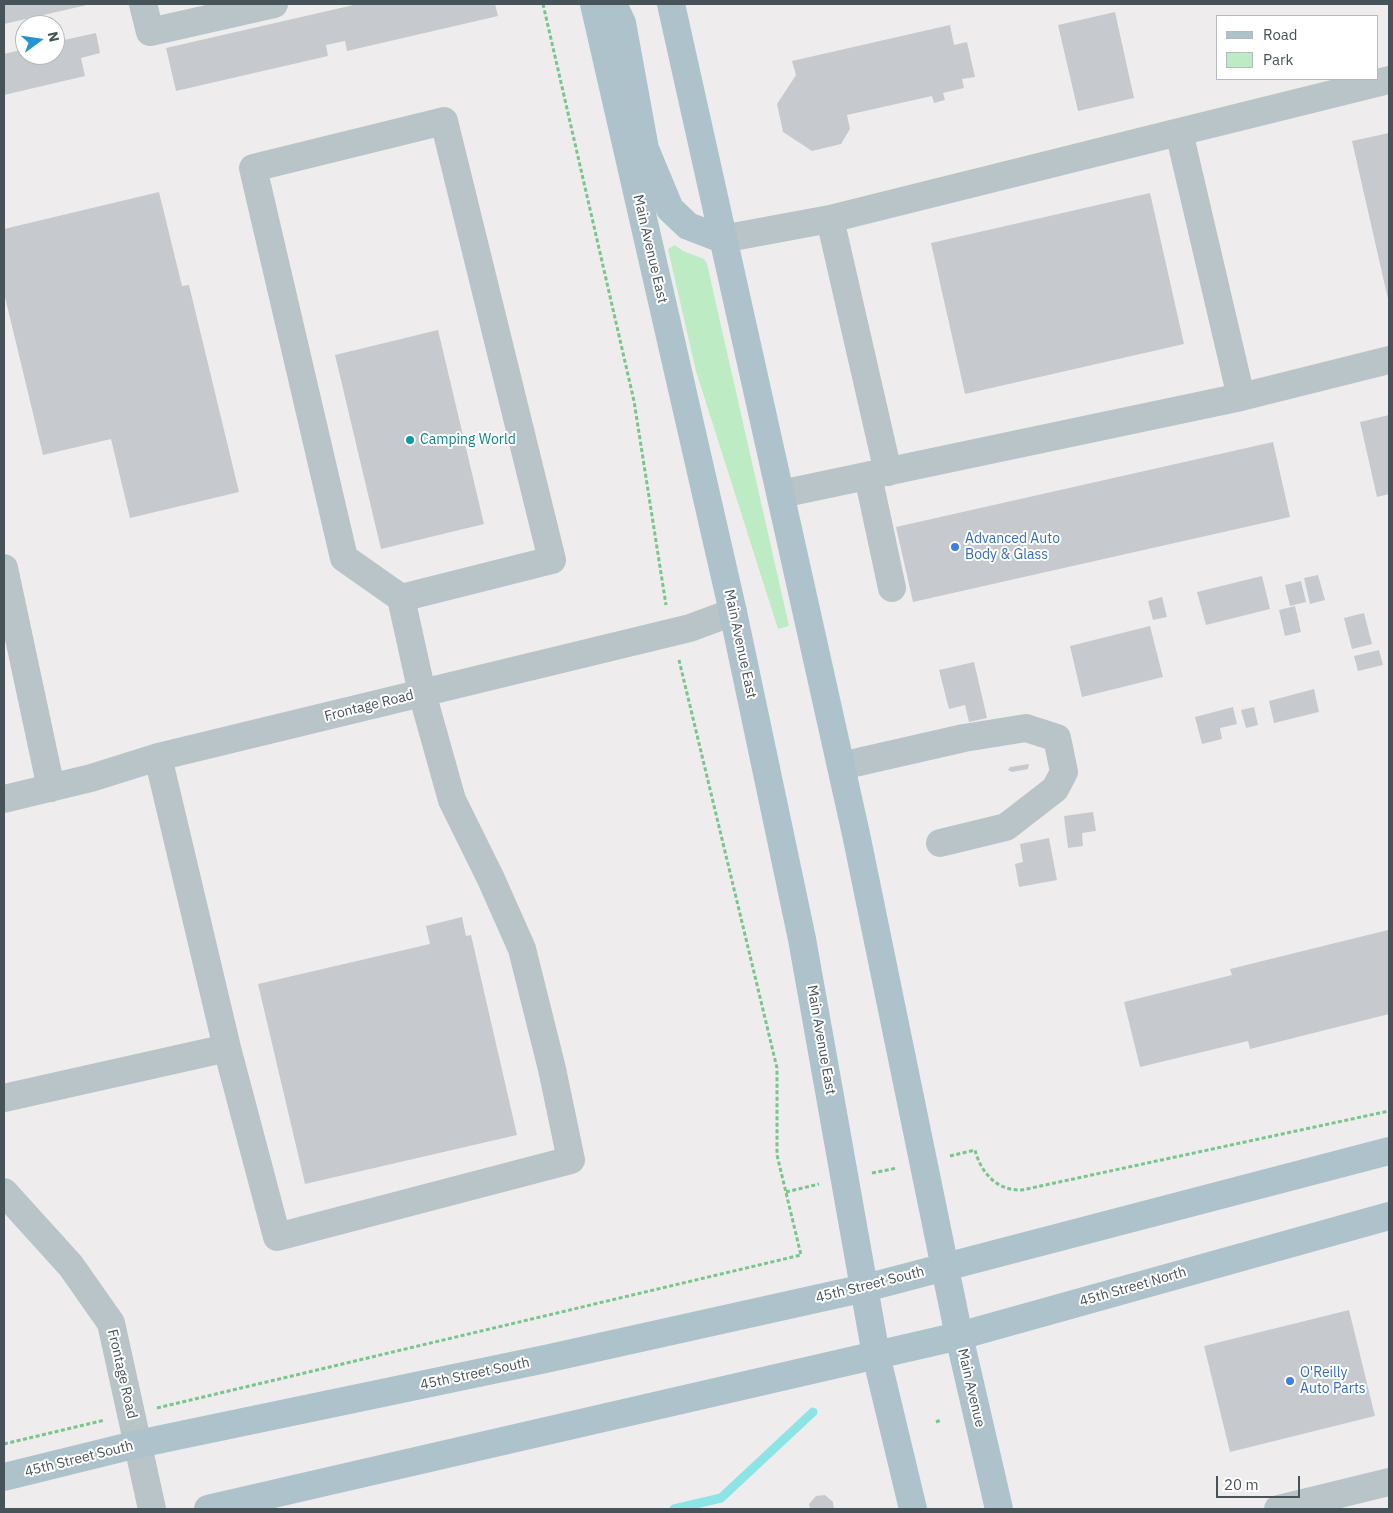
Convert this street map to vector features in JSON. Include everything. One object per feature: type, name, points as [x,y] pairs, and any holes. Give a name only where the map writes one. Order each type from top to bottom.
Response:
[{"type":"main road","name":"Main Avenue East","points":[[594,4],[733,612],[802,939],[865,1288]]},
{"type":"main road","points":[[613,4],[622,23],[645,150],[670,209],[688,226],[722,239]]},
{"type":"main road","points":[[671,4],[841,766],[946,1266],[1389,1151]]},
{"type":"main road","name":"45th Street North","points":[[876,1356],[959,1336],[1389,1216]]},
{"type":"main road","name":"45th Street South","points":[[4,1477],[138,1444],[550,1358],[865,1288],[946,1266]]},
{"type":"main road","name":"Main Avenue","points":[[946,1266],[959,1336],[999,1509]]},
{"type":"main road","points":[[865,1288],[876,1356],[913,1509]]},
{"type":"main road","points":[[208,1509],[876,1356]]},
{"type":"street","points":[[144,4],[150,32],[274,4]]},
{"type":"street","points":[[722,239],[830,219],[1389,80]]},
{"type":"street","points":[[158,757],[227,1048],[277,1236],[571,1160],[552,1069],[522,950],[491,879],[452,800],[422,693],[401,598],[344,558],[253,168],[444,122],[552,560],[401,598]]},
{"type":"street","points":[[1179,132],[1241,397]]},
{"type":"street","points":[[830,219],[878,474],[892,588]]},
{"type":"street","points":[[781,494],[1241,397],[1389,360]]},
{"type":"street","points":[[4,568],[51,788]]},
{"type":"street","name":"Frontage Road","points":[[4,799],[51,788],[158,757],[690,628],[733,612]]},
{"type":"street","points":[[841,766],[964,738],[1026,728],[1056,738],[1064,772],[1055,789],[1006,827],[940,843]]},
{"type":"street","points":[[4,1098],[227,1048]]},
{"type":"street","name":"Frontage Road","points":[[4,1192],[72,1266],[111,1323],[152,1509]]},
{"type":"street","points":[[1278,1509],[1389,1482]]},
{"type":"path","points":[[543,4],[634,401],[667,610]]},
{"type":"path","points":[[176,1403],[801,1255],[777,1155],[777,1068],[679,660]]},
{"type":"path","points":[[960,1153],[975,1150],[978,1162],[988,1177],[1012,1191],[1389,1111]]},
{"type":"path","points":[[786,1192],[812,1186]]},
{"type":"path","points":[[936,1422],[941,1420]]},
{"type":"path","points":[[4,1444],[77,1427]]},
{"type":"green space","points":[[675,245],[683,251],[704,259],[707,264],[789,626],[778,629],[696,371],[668,249]]},
{"type":"building","points":[[4,4],[87,5],[43,15],[15,15],[15,21],[4,24]]},
{"type":"building","points":[[358,4],[495,4],[498,16],[347,51],[345,41],[326,45],[328,56],[176,91],[166,48]]},
{"type":"building","points":[[1115,12],[1134,98],[1078,111],[1058,25]]},
{"type":"building","points":[[950,25],[954,45],[967,42],[975,77],[962,79],[964,88],[943,93],[945,100],[934,103],[932,96],[847,115],[850,129],[841,144],[812,151],[783,132],[777,104],[796,75],[792,61]]},
{"type":"building","points":[[96,33],[100,53],[81,58],[85,76],[4,95],[4,54],[15,51],[15,65],[65,65],[65,40]]},
{"type":"building","points":[[1389,133],[1389,299],[1388,299],[1352,141]]},
{"type":"building","points":[[159,192],[182,286],[189,285],[239,492],[130,518],[111,439],[43,455],[4,293],[4,229]]},
{"type":"building","points":[[1150,193],[1184,344],[965,394],[931,243]]},
{"type":"building","name":"Camping World","points":[[438,330],[484,524],[381,549],[335,355]]},
{"type":"building","points":[[1389,415],[1389,494],[1377,497],[1360,422]]},
{"type":"building","points":[[1273,442],[1290,517],[913,602],[896,527]]},
{"type":"building","points":[[1318,575],[1325,600],[1310,604],[1304,578]]},
{"type":"building","points":[[1262,576],[1270,609],[1206,625],[1197,592]]},
{"type":"building","points":[[1301,581],[1306,602],[1290,606],[1285,585]]},
{"type":"building","points":[[1162,597],[1167,617],[1153,620],[1148,601]]},
{"type":"building","points":[[1295,606],[1301,632],[1285,636],[1279,610]]},
{"type":"building","points":[[1364,613],[1372,644],[1352,649],[1344,618]]},
{"type":"building","points":[[1150,626],[1163,677],[1082,697],[1070,646]]},
{"type":"building","points":[[1379,650],[1383,665],[1358,671],[1354,656]]},
{"type":"building","points":[[974,662],[987,718],[969,722],[965,705],[949,709],[939,670]]},
{"type":"building","points":[[1314,689],[1319,712],[1274,723],[1269,701]]},
{"type":"building","points":[[1233,707],[1237,724],[1220,728],[1222,739],[1202,744],[1195,717]]},
{"type":"building","points":[[1254,707],[1258,725],[1246,728],[1241,710]]},
{"type":"building","points":[[1029,764],[1028,769],[1012,772],[1008,770],[1010,767]]},
{"type":"building","points":[[1093,812],[1096,831],[1082,833],[1083,846],[1068,848],[1064,816]]},
{"type":"building","points":[[1049,838],[1057,880],[1019,887],[1015,864],[1023,862],[1020,844]]},
{"type":"building","points":[[462,917],[466,936],[471,935],[517,1135],[305,1184],[258,984],[430,944],[426,926]]},
{"type":"building","points":[[1388,930],[1389,1014],[1250,1049],[1248,1041],[1140,1067],[1124,1002],[1232,975],[1230,969]]},
{"type":"building","name":"O'Reilly Auto Parts","points":[[1349,1310],[1375,1416],[1230,1452],[1204,1346]]},
{"type":"building","points":[[825,1495],[833,1502],[834,1509],[810,1509],[809,1504],[816,1496]]},
{"type":"waterway","points":[[674,1509],[721,1498],[813,1412]]},
{"type":"place","name":"Camping World","points":[[410,440]]},
{"type":"place","name":"Advanced Auto Body & Glass","points":[[955,547]]},
{"type":"place","name":"O'Reilly Auto Parts","points":[[1290,1381]]}]
